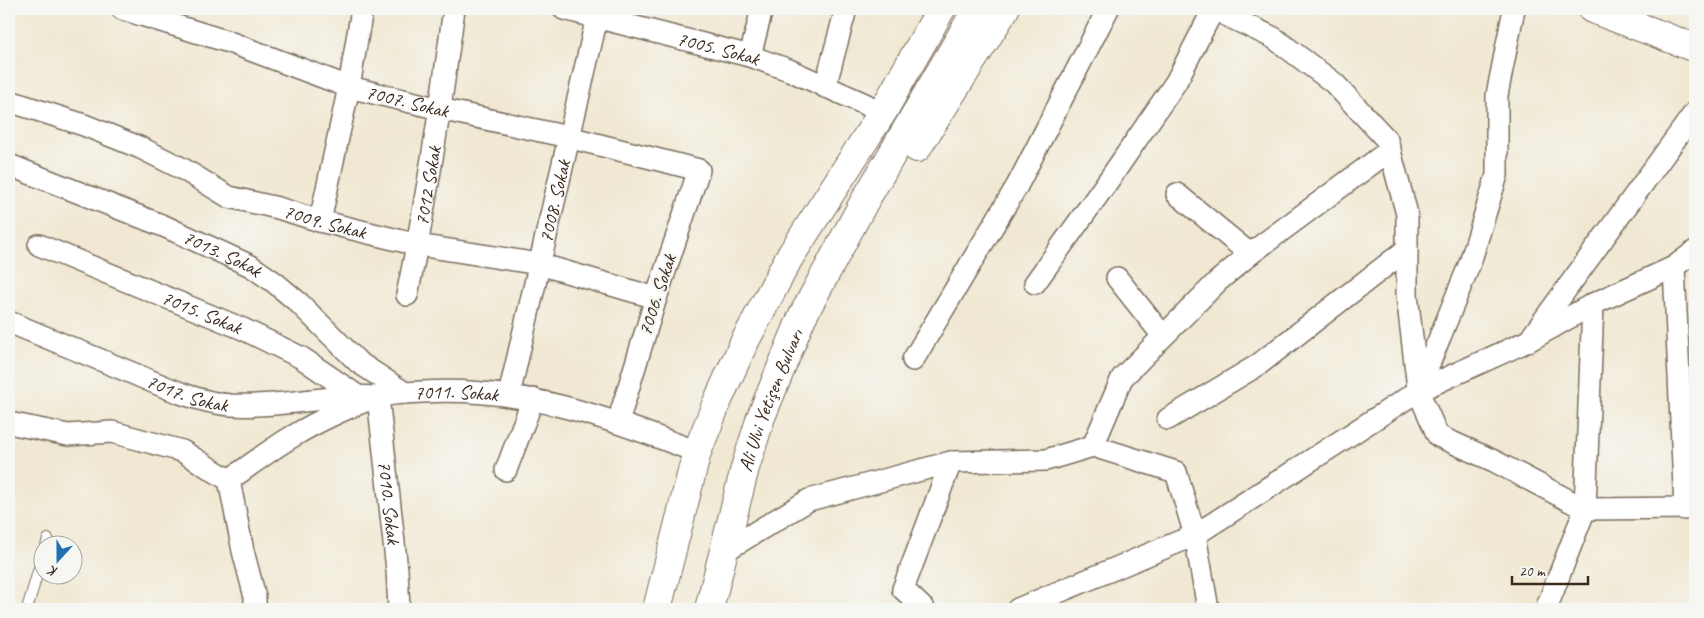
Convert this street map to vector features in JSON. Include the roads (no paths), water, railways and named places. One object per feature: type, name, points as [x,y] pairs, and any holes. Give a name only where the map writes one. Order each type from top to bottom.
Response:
[{"type":"main road","points":[[832,192],[867,106],[920,9]]},
{"type":"main road","points":[[657,609],[697,452],[722,392],[757,318],[789,258],[882,113],[941,9]]},
{"type":"main road","name":"Ali Ulvi Yetişen Bulvarı","points":[[709,609],[744,468],[761,417],[802,317],[863,204],[977,9]]},
{"type":"main road","name":"Ali Ulvi Yetişen Bulvarı","points":[[863,204],[902,171],[1005,9]]},
{"type":"main road","points":[[1592,9],[1695,48]]},
{"type":"street","name":"7007. Sokak","points":[[122,9],[229,42],[349,87],[440,110],[568,137],[698,170]]},
{"type":"street","points":[[320,221],[349,87],[362,9]]},
{"type":"street","name":"7012 Sokak","points":[[408,295],[440,110],[454,9]]},
{"type":"street","name":"7005. Sokak","points":[[564,9],[598,13],[750,56],[789,70],[867,106]]},
{"type":"street","points":[[750,56],[762,9]]},
{"type":"street","points":[[826,87],[846,9]]},
{"type":"street","points":[[913,360],[1017,186],[1108,9]]},
{"type":"street","points":[[1035,283],[1176,82],[1213,9],[1274,38],[1334,84],[1387,140],[1407,214],[1407,295],[1418,391],[1438,436],[1494,461],[1585,510],[1690,508],[1674,267]]},
{"type":"street","points":[[1418,391],[1470,263],[1497,175],[1497,95],[1514,9]]},
{"type":"street","name":"7008. Sokak","points":[[509,395],[598,13]]},
{"type":"street","name":"7009. Sokak","points":[[9,102],[84,125],[140,148],[183,168],[229,196],[418,245],[539,264],[656,298]]},
{"type":"street","points":[[1528,341],[1695,112]]},
{"type":"street","points":[[1092,446],[1122,378],[1217,282],[1250,254],[1390,150]]},
{"type":"street","name":"7013. Sokak","points":[[9,165],[166,227],[251,266],[299,303],[358,362],[405,393]]},
{"type":"street","name":"7006. Sokak","points":[[618,422],[698,170]]},
{"type":"street","points":[[1177,194],[1250,254]]},
{"type":"street","name":"7015. Sokak","points":[[39,245],[243,329],[302,358],[356,395]]},
{"type":"street","points":[[1168,419],[1258,364],[1407,249]]},
{"type":"street","points":[[1018,609],[1195,535],[1418,391],[1528,341],[1593,304],[1674,267],[1695,251]]},
{"type":"street","points":[[1117,278],[1164,336]]},
{"type":"street","points":[[1546,609],[1585,510],[1593,304]]},
{"type":"street","name":"7017. Sokak","points":[[9,322],[173,390],[207,401],[251,405],[356,395],[378,397]]},
{"type":"street","name":"7011. Sokak","points":[[229,480],[294,435],[378,397],[438,391],[509,395],[532,399],[618,422],[697,452]]},
{"type":"street","name":"7010. Sokak","points":[[378,397],[397,570],[399,609]]},
{"type":"street","points":[[506,470],[532,399]]},
{"type":"street","points":[[9,424],[68,435],[112,432],[182,451],[229,480],[243,552],[255,597],[255,609]]},
{"type":"street","points":[[723,552],[809,500],[951,462],[1046,460],[1092,446],[1176,472],[1195,535],[1202,605]]},
{"type":"street","points":[[924,609],[903,589],[951,462]]},
{"type":"lane","points":[[27,609],[34,586]]}]
